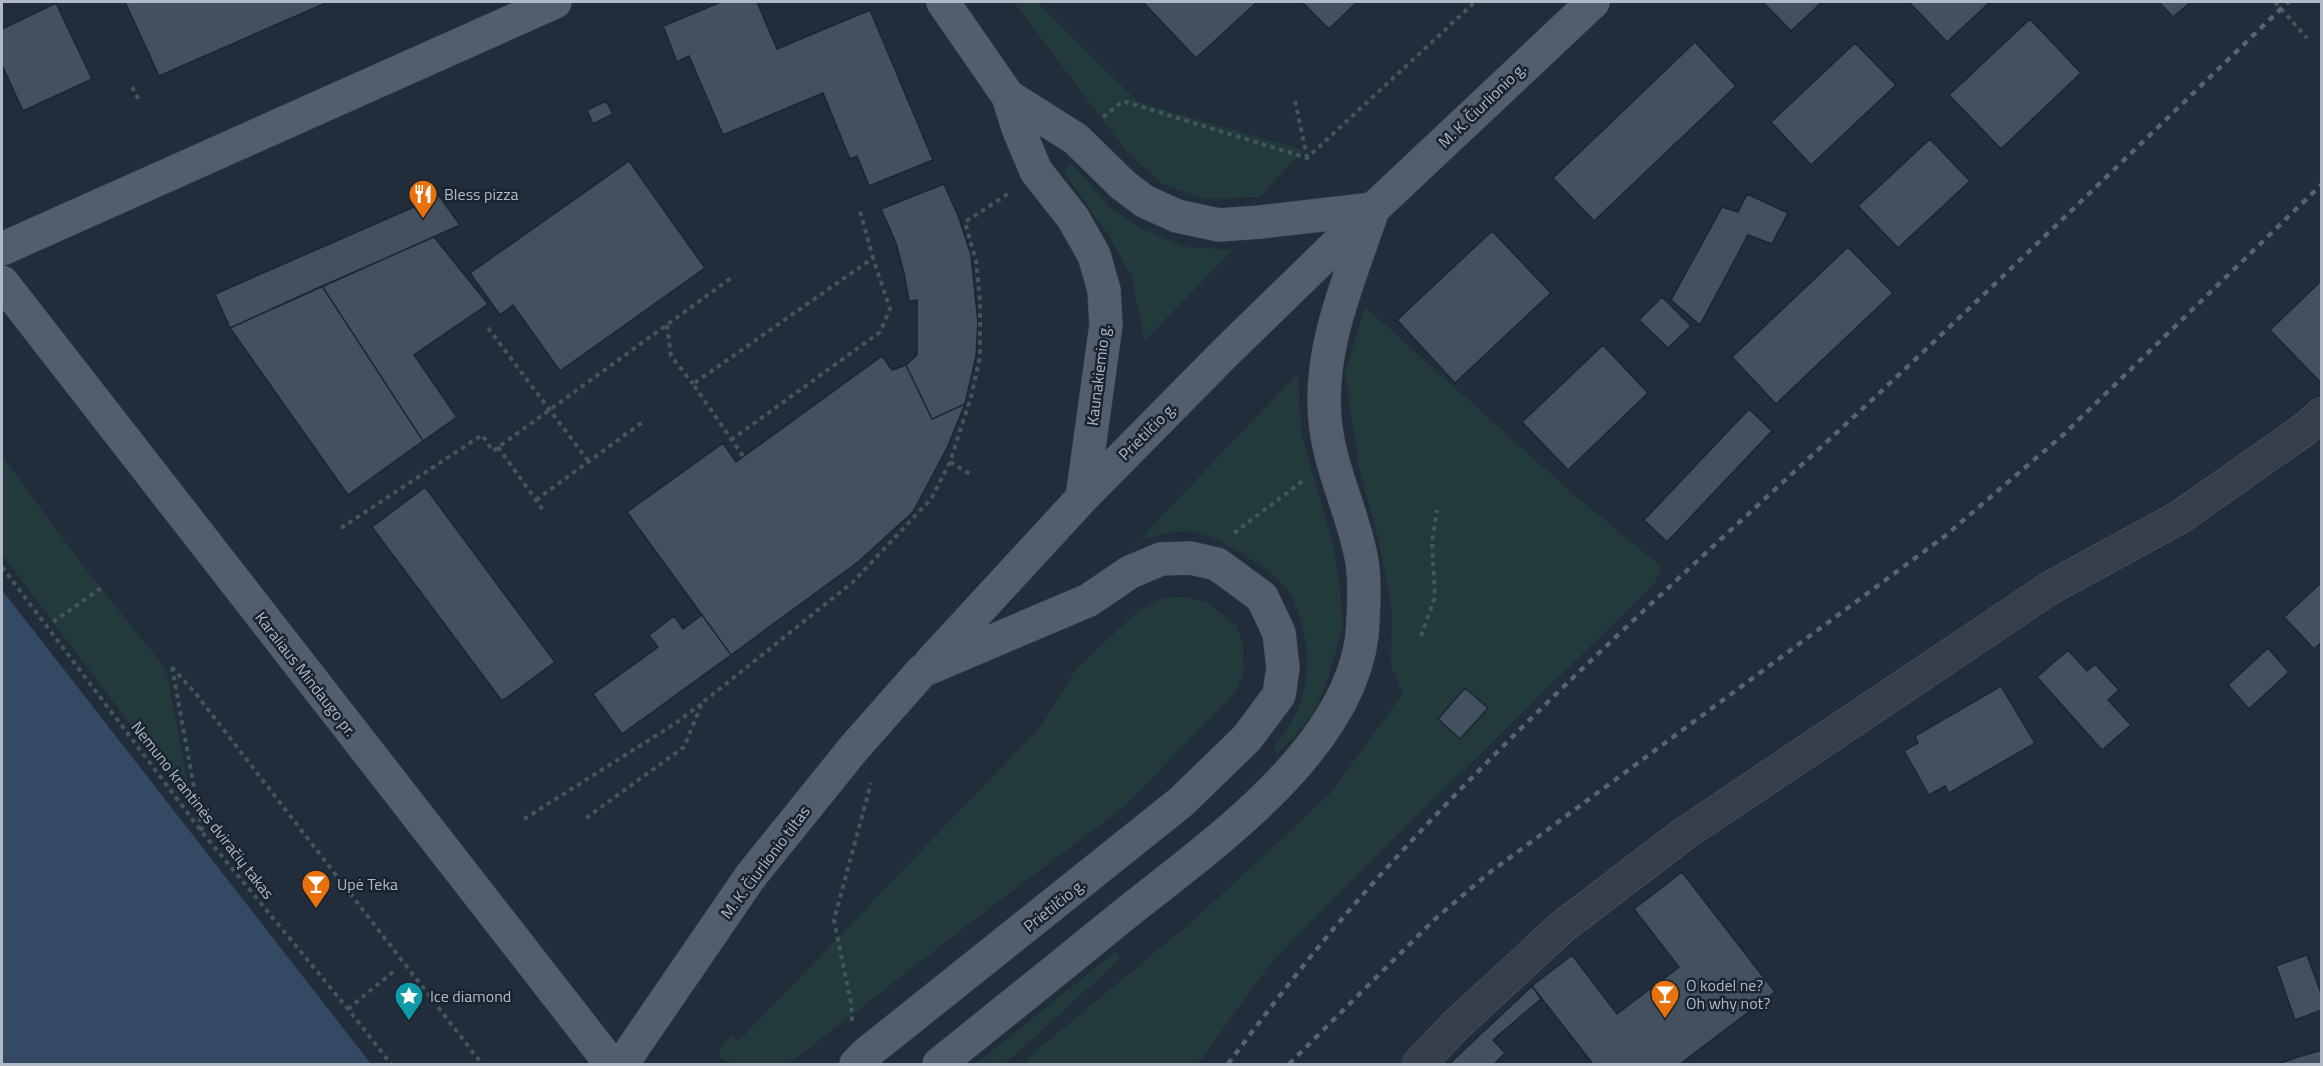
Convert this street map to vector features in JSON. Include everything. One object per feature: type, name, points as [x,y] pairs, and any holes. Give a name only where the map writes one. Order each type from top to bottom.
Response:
[{"type":"main road","points":[[2,249],[555,2]]},
{"type":"main road","name":"Kaunakiemio g.","points":[[943,2],[1008,96],[1018,128],[1036,171],[1073,218],[1094,255],[1104,290],[1106,325],[1082,498]]},
{"type":"main road","name":"M. K. Čiurlionio g.","points":[[1373,209],[1593,2]]},
{"type":"main road","name":"Kaunakiemio g.","points":[[1008,96],[1077,139],[1123,185],[1144,201],[1177,216],[1219,225],[1373,209]]},
{"type":"main road","points":[[939,1065],[1240,822],[1298,763],[1342,703],[1357,665],[1363,622],[1362,563],[1350,514],[1331,460],[1324,418],[1324,379],[1331,337],[1373,209]]},
{"type":"main road","name":"Prietilčio g.","points":[[922,671],[1082,498],[1224,354],[1373,209]]},
{"type":"main road","name":"Karaliaus Mindaugo pr.","points":[[2,282],[611,1065]]},
{"type":"main road","name":"Prietilčio g.","points":[[856,1065],[867,1053],[1181,802],[1247,738],[1279,695],[1283,668],[1279,633],[1262,597],[1217,564],[1190,558],[1161,559],[1130,573],[1089,600],[922,671]]},
{"type":"main road","name":"M. K. Čiurlionio tiltas","points":[[622,1065],[750,877],[854,748],[922,671]]},
{"type":"street","points":[[1419,1065],[1456,1025],[1562,927],[1684,834],[2050,588],[2180,517],[2305,429],[2322,414]]},
{"type":"path","points":[[1307,158],[1475,2]]},
{"type":"path","points":[[2275,2],[2307,38]]},
{"type":"path","points":[[132,87],[140,102]]},
{"type":"path","points":[[1123,101],[1307,158]]},
{"type":"path","points":[[1295,101],[1307,158]]},
{"type":"path","points":[[524,819],[676,723],[702,703],[853,582],[931,499],[950,462],[971,397],[980,357],[980,300],[976,261],[965,222],[1011,193],[1036,171]]},
{"type":"path","points":[[731,440],[880,332],[890,309],[859,208]]},
{"type":"path","points":[[693,384],[873,258]]},
{"type":"path","points":[[341,528],[482,435],[493,451],[734,276]]},
{"type":"path","points":[[667,325],[671,357],[693,384],[743,456]]},
{"type":"path","points":[[488,328],[589,462]]},
{"type":"path","points":[[536,501],[644,421]]},
{"type":"path","points":[[498,447],[543,510]]},
{"type":"path","points":[[1230,536],[1331,460]]},
{"type":"path","points":[[950,462],[970,474]]},
{"type":"path","points":[[1421,636],[1435,597],[1432,542],[1437,510]]},
{"type":"path","name":"Nemuno krantinės dviračių takas","points":[[2,567],[202,832],[348,1009],[391,1065]]},
{"type":"path","points":[[53,622],[101,588]]},
{"type":"path","points":[[202,832],[172,667],[196,694],[482,1065]]},
{"type":"path","points":[[586,818],[684,747],[702,703]]},
{"type":"path","points":[[852,1024],[851,1003],[834,920],[872,781]]},
{"type":"path","points":[[348,1009],[394,971]]},
{"type":"green space","points":[[1014,2],[1037,2],[1138,102],[1303,150],[1260,197],[1203,199],[1161,183],[1127,152]]},
{"type":"green space","points":[[1071,163],[1110,207],[1141,228],[1186,247],[1233,250],[1144,341],[1132,278],[1108,234],[1064,173]]},
{"type":"green space","points":[[1365,307],[1579,499],[1662,567],[1654,584],[1392,840],[1270,964],[1198,1064],[1023,1064],[1033,1053],[1193,921],[1330,794],[1403,693],[1391,667],[1392,610],[1379,541],[1360,473],[1345,373]]},
{"type":"green space","points":[[1298,373],[1301,432],[1334,548],[1343,627],[1326,685],[1313,714],[1283,749],[1276,753],[1274,748],[1290,724],[1300,703],[1307,670],[1306,644],[1300,618],[1290,594],[1274,576],[1261,566],[1233,548],[1206,535],[1182,531],[1140,539]]},
{"type":"green space","points":[[2,456],[84,567],[166,669],[192,806],[2,554]]},
{"type":"green space","points":[[1187,597],[1208,603],[1236,625],[1243,645],[1244,671],[1235,693],[1123,808],[789,1064],[730,1063],[720,1057],[719,1050],[733,1034],[738,1042],[1041,726],[1076,669],[1138,611],[1164,598]]},
{"type":"green space","points":[[1116,951],[1120,959],[1005,1064],[976,1064]]},
{"type":"water","points":[[2,590],[371,1064],[2,1064]]},
{"type":"building","points":[[125,2],[328,2],[159,76]]},
{"type":"building","points":[[721,2],[757,2],[777,49],[870,10],[933,160],[869,186],[857,156],[850,159],[823,93],[723,135],[689,56],[677,62],[663,26]]},
{"type":"building","points":[[1143,2],[1257,2],[1196,58]]},
{"type":"building","points":[[1302,2],[1357,2],[1329,29]]},
{"type":"building","points":[[1763,2],[1822,2],[1791,31]]},
{"type":"building","points":[[1909,2],[1990,2],[1947,42]]},
{"type":"building","points":[[2159,2],[2191,2],[2173,17]]},
{"type":"building","points":[[56,3],[92,79],[23,111],[2,65],[2,29]]},
{"type":"building","points":[[2030,19],[2081,73],[2001,149],[1949,95]]},
{"type":"building","points":[[1695,42],[1736,86],[1594,221],[1553,178]]},
{"type":"building","points":[[1855,43],[1896,85],[1811,165],[1771,122]]},
{"type":"building","points":[[606,101],[613,114],[593,124],[587,110]]},
{"type":"building","points":[[1930,139],[1970,181],[1898,248],[1858,206]]},
{"type":"building","points":[[629,161],[705,268],[560,371],[513,305],[500,315],[470,273]]},
{"type":"building","points":[[944,184],[959,218],[971,255],[978,322],[976,356],[965,404],[932,419],[906,365],[917,355],[917,300],[909,301],[896,243],[881,209]]},
{"type":"building","points":[[1747,194],[1788,213],[1772,244],[1748,235],[1700,325],[1671,300],[1722,207],[1738,212]]},
{"type":"building","points":[[439,196],[460,225],[230,328],[215,294]]},
{"type":"building","points":[[1492,231],[1551,293],[1455,383],[1397,320]]},
{"type":"building","points":[[434,237],[488,304],[414,355],[457,417],[423,441],[322,286]]},
{"type":"building","points":[[1848,247],[1893,293],[1776,404],[1732,357]]},
{"type":"building","points":[[2322,280],[2322,379],[2319,381],[2270,330]]},
{"type":"building","points":[[322,286],[423,441],[348,495],[230,328]]},
{"type":"building","points":[[1662,297],[1691,326],[1668,348],[1639,320]]},
{"type":"building","points":[[1603,345],[1648,393],[1568,470],[1522,422]]},
{"type":"building","points":[[882,356],[892,370],[906,365],[932,419],[965,404],[947,448],[913,512],[858,562],[731,655],[627,512],[723,443],[736,462]]},
{"type":"building","points":[[1749,409],[1772,431],[1667,542],[1644,520]]},
{"type":"building","points":[[425,487],[555,662],[502,701],[372,527]]},
{"type":"building","points":[[2322,582],[2322,642],[2314,649],[2284,617]]},
{"type":"building","points":[[702,615],[731,655],[622,734],[593,694],[658,647],[649,635],[674,616],[683,629]]},
{"type":"building","points":[[2268,648],[2289,672],[2249,709],[2228,685]]},
{"type":"building","points":[[2068,650],[2087,671],[2095,664],[2119,690],[2108,700],[2131,725],[2102,750],[2037,677]]},
{"type":"building","points":[[2001,686],[2035,743],[1949,793],[1945,786],[1929,795],[1904,751],[1918,743],[1915,736]]},
{"type":"building","points":[[1465,688],[1488,708],[1460,739],[1438,719]]},
{"type":"building","points":[[1682,872],[1775,992],[1680,1064],[1593,1064],[1532,986],[1572,955],[1617,1014],[1679,967],[1634,909]]},
{"type":"building","points":[[2307,955],[2322,996],[2322,1010],[2295,1020],[2276,966]]},
{"type":"building","points":[[1532,986],[1541,999],[1493,1040],[1505,1053],[1494,1064],[1449,1064]]},
{"type":"building","points":[[2322,1050],[2322,1064],[2278,1064],[2298,1057]]},
{"type":"railway","points":[[1228,1064],[1355,904],[1487,763],[1604,648],[1957,320],[2288,2]]},
{"type":"railway","points":[[1289,1064],[1435,919],[1489,873],[1945,536],[2063,435],[2322,184]]},
{"type":"place","name":"Bless pizza","points":[[423,220]]},
{"type":"place","name":"Upė Teka","points":[[316,910]]},
{"type":"place","name":"O kodel ne? Oh why not?","points":[[1665,1020]]},
{"type":"place","name":"Ice diamond","points":[[409,1022]]}]
